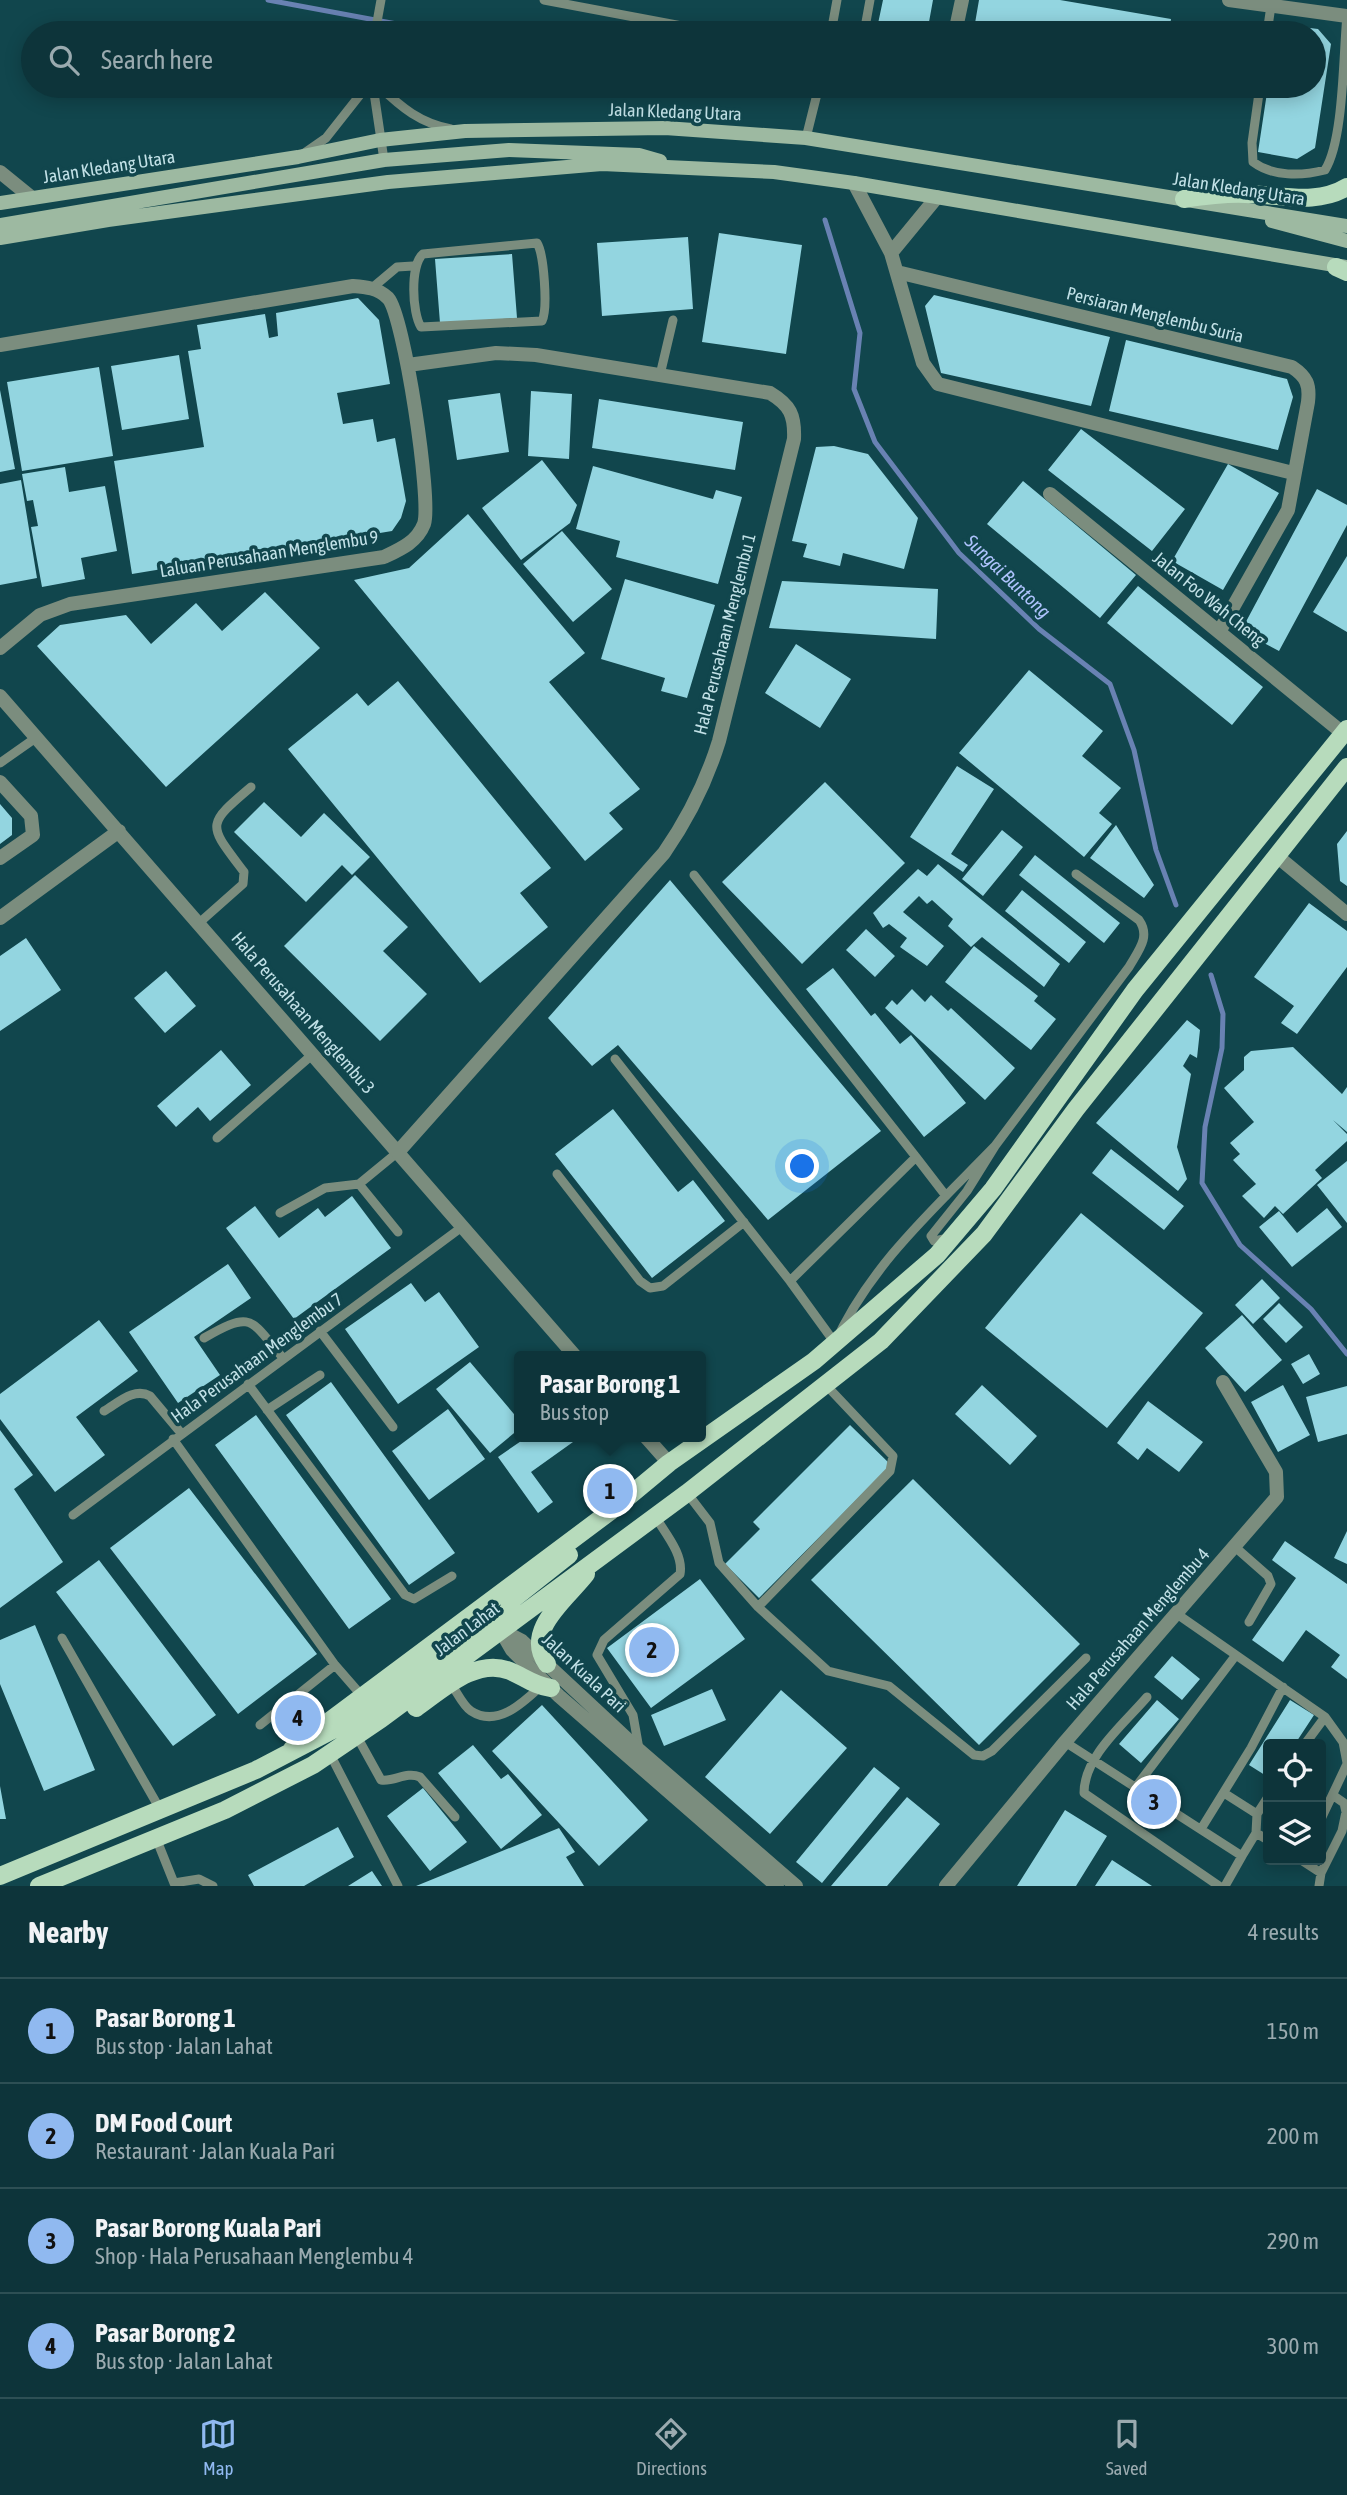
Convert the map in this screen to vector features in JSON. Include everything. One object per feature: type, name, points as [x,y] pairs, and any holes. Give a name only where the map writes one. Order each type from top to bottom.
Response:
[{"type":"main road","name":"Jalan Kledang Utara","points":[[0,203],[298,157],[380,140],[465,131],[665,128],[806,138],[1347,226]]},
{"type":"main road","points":[[0,225],[384,160],[509,150],[639,155],[681,168]]},
{"type":"main road","points":[[0,239],[108,219],[388,182],[602,164],[774,172],[854,183],[1344,266]]},
{"type":"main road","points":[[1184,199],[1246,194],[1318,198],[1334,195],[1347,187]]},
{"type":"main road","points":[[1248,210],[1281,224],[1347,241]]},
{"type":"main road","points":[[706,1438],[835,1343],[937,1255],[993,1189],[1135,990],[1345,732]]},
{"type":"main road","name":"Jalan Lahat","points":[[39,1886],[257,1796],[313,1765],[381,1719],[687,1493],[881,1341],[984,1234],[1076,1109],[1347,767]]},
{"type":"main road","points":[[292,1749],[617,1507],[669,1463],[700,1442]]},
{"type":"main road","points":[[0,1876],[256,1770],[292,1749],[346,1724],[466,1634],[480,1629],[501,1630],[512,1601],[648,1493],[664,1476],[669,1463]]},
{"type":"main road","points":[[547,1664],[540,1655],[538,1641],[541,1630],[595,1559]]},
{"type":"main road","points":[[313,1765],[384,1730],[451,1684],[482,1668],[498,1667],[545,1687]]},
{"type":"street","points":[[958,21],[962,0]]},
{"type":"street","points":[[1229,0],[1270,6],[1290,4],[1347,16]]},
{"type":"street","points":[[0,172],[32,198]]},
{"type":"street","points":[[854,183],[891,253],[923,363],[938,384],[1293,473]]},
{"type":"street","points":[[891,253],[937,197]]},
{"type":"street","name":"Persiaran Menglembu Suria","points":[[897,272],[1292,367],[1304,376],[1310,388],[1288,510],[1219,632]]},
{"type":"street","points":[[0,345],[353,286],[372,288]]},
{"type":"street","name":"Laluan Perusahaan Menglembu 9","points":[[0,648],[40,615],[62,606],[384,557],[410,545],[424,523],[426,497],[408,365],[397,315],[388,298],[372,288]]},
{"type":"street","name":"Hala Perusahaan Menglembu 1","points":[[398,1152],[664,853],[687,820],[706,782],[719,741],[794,439],[795,419],[787,403],[770,393],[516,353],[477,355],[408,365]]},
{"type":"street","name":"Jalan Foo Wah Cheng","points":[[1050,494],[1345,732]]},
{"type":"street","name":"Hala Perusahaan Menglembu 3","points":[[0,696],[571,1351]]},
{"type":"street","points":[[0,782],[31,816],[33,835],[0,858]]},
{"type":"street","points":[[0,918],[119,831]]},
{"type":"street","points":[[1278,857],[1347,914]]},
{"type":"street","name":"Hala Perusahaan Menglembu 4","points":[[946,1886],[1065,1742],[1273,1503],[1278,1484],[1276,1472],[1223,1382]]},
{"type":"street","points":[[650,1442],[669,1463]]},
{"type":"street","name":"Jalan Kuala Pari","points":[[501,1630],[522,1641],[639,1750],[796,1886]]},
{"type":"street","name":"Jalan Kuala Pari","points":[[501,1630],[512,1650],[545,1687],[777,1886]]},
{"type":"lane","points":[[377,21],[381,0]]},
{"type":"lane","points":[[544,0],[655,21]]},
{"type":"lane","points":[[833,21],[837,0]]},
{"type":"lane","points":[[866,21],[870,0]]},
{"type":"lane","points":[[1268,21],[1270,6]]},
{"type":"lane","points":[[1258,98],[1252,143],[1253,162],[1265,171],[1306,174],[1325,170],[1333,158],[1335,146],[1347,16]]},
{"type":"lane","points":[[298,157],[326,138],[358,98]]},
{"type":"lane","points":[[375,98],[384,160]]},
{"type":"lane","points":[[392,98],[405,110],[428,124],[465,131]]},
{"type":"lane","points":[[806,138],[816,98]]},
{"type":"lane","points":[[372,288],[397,267],[413,266],[423,254],[537,243],[541,256],[545,314],[542,321],[421,327],[417,315],[413,266]]},
{"type":"lane","points":[[660,375],[673,320]]},
{"type":"lane","points":[[0,763],[37,737]]},
{"type":"lane","points":[[199,923],[243,884],[244,872],[219,840],[215,824],[219,814],[251,787]]},
{"type":"lane","points":[[953,1236],[934,1241],[931,1236],[967,1191],[995,1146],[1129,967],[1143,944],[1144,928],[1139,920],[1076,874]]},
{"type":"lane","points":[[694,875],[946,1196]]},
{"type":"lane","points":[[217,1138],[313,1054]]},
{"type":"lane","points":[[615,1059],[790,1281],[835,1343],[858,1297],[946,1196],[995,1146]]},
{"type":"lane","points":[[280,1213],[325,1188],[359,1184],[398,1152]]},
{"type":"lane","points":[[790,1281],[916,1157]]},
{"type":"lane","points":[[557,1174],[640,1281],[650,1288],[663,1286],[744,1222]]},
{"type":"lane","points":[[359,1184],[398,1232]]},
{"type":"lane","name":"Hala Perusahaan Menglembu 7","points":[[73,1516],[247,1384],[463,1227]]},
{"type":"lane","points":[[204,1338],[233,1321],[244,1320],[253,1323],[284,1358]]},
{"type":"lane","points":[[320,1331],[393,1427]]},
{"type":"lane","points":[[267,1410],[320,1375]]},
{"type":"lane","points":[[247,1384],[405,1595],[414,1599],[424,1596],[452,1576]]},
{"type":"lane","points":[[758,1607],[890,1471],[894,1463],[893,1456],[825,1384]]},
{"type":"lane","points":[[104,1411],[136,1392],[150,1395],[335,1665],[362,1696]]},
{"type":"lane","points":[[687,1493],[710,1523],[719,1563],[758,1607],[828,1671],[889,1686],[974,1755],[983,1756],[992,1751],[1086,1658]]},
{"type":"lane","points":[[639,1750],[633,1714],[597,1655],[604,1640],[680,1574],[682,1566],[677,1553],[655,1516]]},
{"type":"lane","points":[[1235,1547],[1268,1576],[1270,1584],[1249,1622]]},
{"type":"lane","points":[[1177,1614],[1325,1717],[1343,1742],[1347,1763],[1326,1810]]},
{"type":"lane","points":[[62,1638],[160,1811]]},
{"type":"lane","points":[[1135,1788],[1236,1655]]},
{"type":"lane","points":[[260,1726],[335,1665]]},
{"type":"lane","points":[[451,1684],[471,1711],[496,1715],[512,1712],[545,1687]]},
{"type":"lane","points":[[1201,1829],[1283,1687]]},
{"type":"lane","points":[[1147,1697],[1092,1761],[1084,1778],[1084,1793],[1219,1886]]},
{"type":"lane","points":[[1310,1739],[1325,1717]]},
{"type":"lane","points":[[360,1742],[381,1780],[389,1781],[413,1774],[419,1777],[455,1817]]},
{"type":"lane","points":[[1065,1742],[1242,1856]]},
{"type":"lane","points":[[331,1756],[398,1886]]},
{"type":"lane","points":[[1224,1793],[1257,1814]]},
{"type":"lane","points":[[1319,1886],[1321,1873],[1345,1818],[1344,1803],[1334,1796]]},
{"type":"lane","points":[[1225,1886],[1256,1833],[1257,1814],[1265,1802]]},
{"type":"lane","points":[[1256,1833],[1263,1837]]},
{"type":"lane","points":[[156,1838],[171,1884],[199,1879],[213,1886]]},
{"type":"lane","points":[[1309,1865],[1321,1873]]},
{"type":"building","points":[[883,0],[933,0],[929,21],[879,21]]},
{"type":"building","points":[[979,0],[1060,0],[1171,19],[1171,21],[975,21]]},
{"type":"building","points":[[1326,38],[1331,44],[1326,76]]},
{"type":"building","points":[[1266,98],[1323,98],[1315,148],[1297,159],[1258,152]]},
{"type":"building","points":[[719,233],[802,245],[786,354],[702,342]]},
{"type":"building","points":[[688,237],[693,309],[602,316],[597,243]]},
{"type":"building","points":[[512,254],[517,318],[440,323],[435,259]]},
{"type":"building","points":[[934,295],[1110,337],[1091,406],[941,373],[925,306]]},
{"type":"building","points":[[358,298],[379,320],[390,384],[337,393],[343,424],[373,419],[377,442],[395,438],[406,501],[401,518],[392,531],[132,574],[114,461],[204,447],[188,351],[201,349],[197,325],[265,314],[269,338],[278,336],[276,313]]},
{"type":"building","points":[[1126,340],[1287,379],[1293,397],[1278,450],[1109,411]]},
{"type":"building","points":[[179,355],[189,419],[122,430],[111,366]]},
{"type":"building","points":[[99,367],[113,456],[22,471],[7,382]]},
{"type":"building","points":[[0,390],[15,469],[0,472]]},
{"type":"building","points":[[531,391],[572,394],[569,459],[528,456]]},
{"type":"building","points":[[500,393],[509,452],[457,460],[448,400]]},
{"type":"building","points":[[599,399],[743,422],[735,470],[592,448]]},
{"type":"building","points":[[1081,429],[1185,509],[1152,551],[1048,470]]},
{"type":"building","points":[[834,446],[868,454],[918,518],[904,569],[843,553],[840,566],[803,557],[807,544],[792,541],[816,447]]},
{"type":"building","points":[[542,460],[577,505],[570,523],[521,560],[482,508]]},
{"type":"building","points":[[1228,464],[1279,493],[1223,590],[1172,561]]},
{"type":"building","points":[[593,466],[713,499],[716,490],[742,497],[718,584],[616,557],[620,541],[576,529]]},
{"type":"building","points":[[65,467],[69,492],[105,486],[117,551],[81,558],[85,579],[42,587],[31,527],[38,526],[33,500],[27,501],[22,474]]},
{"type":"building","points":[[21,480],[37,578],[0,585],[0,484]]},
{"type":"building","points":[[1023,481],[1136,575],[1100,618],[987,524]]},
{"type":"building","points":[[1317,489],[1347,505],[1347,525],[1279,651],[1241,631]]},
{"type":"building","points":[[468,514],[585,653],[549,682],[640,789],[609,813],[623,829],[585,861],[354,580],[409,568]]},
{"type":"building","points":[[562,531],[612,589],[573,622],[523,564]]},
{"type":"building","points":[[1347,556],[1347,632],[1313,612]]},
{"type":"building","points":[[625,579],[715,605],[687,698],[661,691],[665,678],[601,659]]},
{"type":"building","points":[[782,581],[938,589],[936,639],[769,628]]},
{"type":"building","points":[[1138,586],[1263,687],[1232,725],[1107,623]]},
{"type":"building","points":[[265,592],[320,648],[166,787],[37,646],[60,625],[126,615],[151,644],[196,603],[222,631]]},
{"type":"building","points":[[796,644],[851,679],[820,728],[765,693]]},
{"type":"building","points":[[1029,670],[1103,731],[1082,756],[1121,788],[1099,813],[1112,824],[1084,857],[959,753]]},
{"type":"building","points":[[398,681],[551,868],[520,893],[548,927],[480,983],[288,749],[357,693],[368,706]]},
{"type":"building","points":[[957,766],[994,789],[951,854],[968,865],[963,872],[910,837]]},
{"type":"building","points":[[825,782],[905,863],[802,964],[722,882]]},
{"type":"building","points":[[264,802],[301,837],[324,813],[370,857],[352,875],[342,865],[306,902],[234,832]]},
{"type":"building","points":[[0,804],[12,818],[12,835],[0,844]]},
{"type":"building","points":[[1116,825],[1154,885],[1144,898],[1090,858]]},
{"type":"building","points":[[1002,830],[1023,847],[983,896],[962,879]]},
{"type":"building","points":[[1347,831],[1347,886],[1340,881],[1337,844]]},
{"type":"building","points":[[1035,855],[1120,923],[1104,943],[1019,875]]},
{"type":"building","points":[[938,864],[1060,964],[1044,987],[982,937],[971,947],[948,926],[953,919],[932,900],[927,904],[919,896],[903,912],[944,946],[927,966],[900,947],[907,938],[889,924],[883,928],[873,913],[918,869],[927,876]]},
{"type":"building","points":[[355,875],[408,927],[383,951],[427,994],[380,1041],[284,946]]},
{"type":"building","points":[[670,880],[881,1131],[768,1220],[618,1045],[592,1066],[548,1018]]},
{"type":"building","points":[[1022,890],[1086,942],[1069,963],[1005,911]]},
{"type":"building","points":[[1309,903],[1347,931],[1347,967],[1297,1034],[1281,1023],[1294,1006],[1254,977]]},
{"type":"building","points":[[866,929],[895,956],[875,977],[846,950]]},
{"type":"building","points":[[26,938],[61,990],[0,1031],[0,956]]},
{"type":"building","points":[[974,946],[1038,996],[1034,1001],[1056,1019],[1031,1050],[945,982]]},
{"type":"building","points":[[833,968],[871,1016],[875,1013],[900,1044],[911,1035],[966,1103],[924,1137],[806,989]]},
{"type":"building","points":[[166,971],[196,1006],[165,1033],[134,998]]},
{"type":"building","points":[[912,989],[925,1002],[931,995],[948,1011],[951,1008],[1015,1068],[985,1100],[885,1008],[892,1000],[897,1005]]},
{"type":"building","points":[[1187,1020],[1200,1030],[1197,1058],[1190,1054],[1183,1066],[1191,1074],[1177,1147],[1187,1179],[1178,1191],[1096,1123]]},
{"type":"building","points":[[1293,1047],[1342,1094],[1347,1087],[1347,1132],[1333,1120],[1347,1134],[1347,1141],[1315,1170],[1322,1178],[1283,1214],[1275,1206],[1264,1218],[1242,1196],[1256,1184],[1233,1160],[1240,1154],[1230,1143],[1254,1122],[1224,1088],[1244,1070],[1244,1057],[1251,1051]]},
{"type":"building","points":[[221,1050],[251,1085],[210,1121],[198,1107],[176,1127],[157,1106]]},
{"type":"building","points":[[613,1109],[678,1192],[693,1180],[725,1221],[652,1278],[555,1154]]},
{"type":"building","points":[[1111,1149],[1184,1206],[1164,1230],[1092,1173]]},
{"type":"building","points":[[1347,1161],[1347,1223],[1317,1185]]},
{"type":"building","points":[[352,1196],[391,1248],[294,1319],[226,1228],[255,1206],[279,1238],[318,1208],[325,1217]]},
{"type":"building","points":[[1327,1208],[1342,1227],[1292,1267],[1259,1227],[1279,1211],[1297,1233]]},
{"type":"building","points":[[1081,1213],[1203,1313],[1107,1428],[985,1328]]},
{"type":"building","points":[[228,1264],[251,1298],[194,1337],[220,1375],[178,1403],[129,1332]]},
{"type":"building","points":[[1262,1279],[1280,1298],[1253,1324],[1235,1305]]},
{"type":"building","points":[[411,1283],[425,1302],[439,1292],[479,1347],[398,1404],[345,1329]]},
{"type":"building","points":[[1279,1303],[1303,1327],[1286,1343],[1263,1319]]},
{"type":"building","points":[[1242,1315],[1282,1360],[1245,1392],[1205,1348]]},
{"type":"building","points":[[99,1320],[138,1371],[76,1417],[105,1455],[55,1492],[0,1419],[0,1394]]},
{"type":"building","points":[[1309,1354],[1320,1374],[1303,1384],[1291,1364]]},
{"type":"building","points":[[470,1362],[514,1414],[514,1433],[490,1453],[436,1389]]},
{"type":"building","points":[[331,1382],[455,1553],[409,1585],[286,1415]]},
{"type":"building","points":[[982,1385],[1037,1436],[1010,1465],[955,1414]]},
{"type":"building","points":[[1283,1385],[1310,1435],[1278,1452],[1251,1402]]},
{"type":"building","points":[[1347,1386],[1347,1434],[1318,1442],[1306,1397]]},
{"type":"building","points":[[1148,1401],[1203,1442],[1179,1472],[1147,1448],[1138,1460],[1117,1443]]},
{"type":"building","points":[[448,1409],[485,1459],[429,1500],[392,1451]]},
{"type":"building","points":[[256,1415],[391,1599],[349,1629],[215,1445]]},
{"type":"building","points":[[850,1425],[891,1465],[759,1598],[725,1564],[760,1529],[753,1522]]},
{"type":"building","points":[[0,1430],[33,1475],[14,1489],[63,1562],[0,1608]]},
{"type":"building","points":[[520,1442],[573,1442],[531,1472],[553,1502],[538,1513],[498,1457]]},
{"type":"building","points":[[913,1479],[1080,1644],[979,1745],[811,1580]]},
{"type":"building","points":[[189,1488],[317,1654],[238,1714],[110,1548]]},
{"type":"building","points":[[1347,1531],[1347,1564],[1334,1558]]},
{"type":"building","points":[[1285,1541],[1347,1584],[1347,1679],[1331,1667],[1340,1655],[1306,1630],[1283,1662],[1252,1640],[1296,1578],[1272,1560]]},
{"type":"building","points":[[99,1560],[216,1715],[173,1746],[56,1592]]},
{"type":"building","points":[[700,1579],[745,1639],[651,1708],[607,1648]]},
{"type":"building","points":[[35,1625],[95,1770],[44,1791],[0,1684],[0,1640]]},
{"type":"building","points":[[1172,1656],[1200,1679],[1182,1700],[1154,1677]]},
{"type":"building","points":[[712,1689],[726,1720],[664,1746],[651,1715]]},
{"type":"building","points":[[781,1690],[847,1748],[770,1834],[705,1777]]},
{"type":"building","points":[[1157,1700],[1179,1719],[1141,1763],[1119,1744]]},
{"type":"building","points":[[1290,1700],[1314,1715],[1298,1739],[1265,1739]]},
{"type":"building","points":[[542,1705],[648,1820],[599,1866],[492,1751]]},
{"type":"building","points":[[1263,1743],[1263,1774],[1249,1765]]},
{"type":"building","points":[[473,1745],[501,1779],[508,1774],[542,1815],[501,1849],[438,1773]]},
{"type":"building","points":[[874,1767],[900,1788],[822,1883],[796,1862]]},
{"type":"building","points":[[0,1786],[6,1819],[0,1819]]},
{"type":"building","points":[[423,1788],[467,1842],[430,1871],[387,1816]]},
{"type":"building","points":[[907,1797],[940,1824],[887,1886],[831,1886]]},
{"type":"building","points":[[1065,1810],[1107,1836],[1076,1886],[1017,1886]]},
{"type":"building","points":[[338,1827],[354,1857],[304,1886],[254,1886],[248,1875]]},
{"type":"building","points":[[559,1828],[575,1852],[566,1857],[584,1886],[416,1886]]},
{"type":"building","points":[[1112,1860],[1152,1886],[1095,1886]]},
{"type":"building","points":[[372,1871],[382,1886],[348,1886]]},
{"type":"waterway","name":"Sungai Buntong","points":[[268,0],[381,21]]},
{"type":"waterway","name":"Sungai Buntong","points":[[825,220],[860,333],[854,389],[875,442],[959,553],[1039,629],[1110,684],[1134,750],[1156,850],[1176,905]]},
{"type":"waterway","name":"Sungai Buntong","points":[[1211,975],[1223,1014],[1222,1048],[1205,1127],[1202,1183],[1240,1245],[1311,1309],[1347,1354]]},
{"type":"place","name":"Pasar Borong 1","points":[[610,1491]]},
{"type":"place","name":"DM Food Court","points":[[652,1650]]},
{"type":"place","name":"Pasar Borong 2","points":[[298,1718]]},
{"type":"place","name":"Pasar Borong Kuala Pari","points":[[1154,1802]]}]
